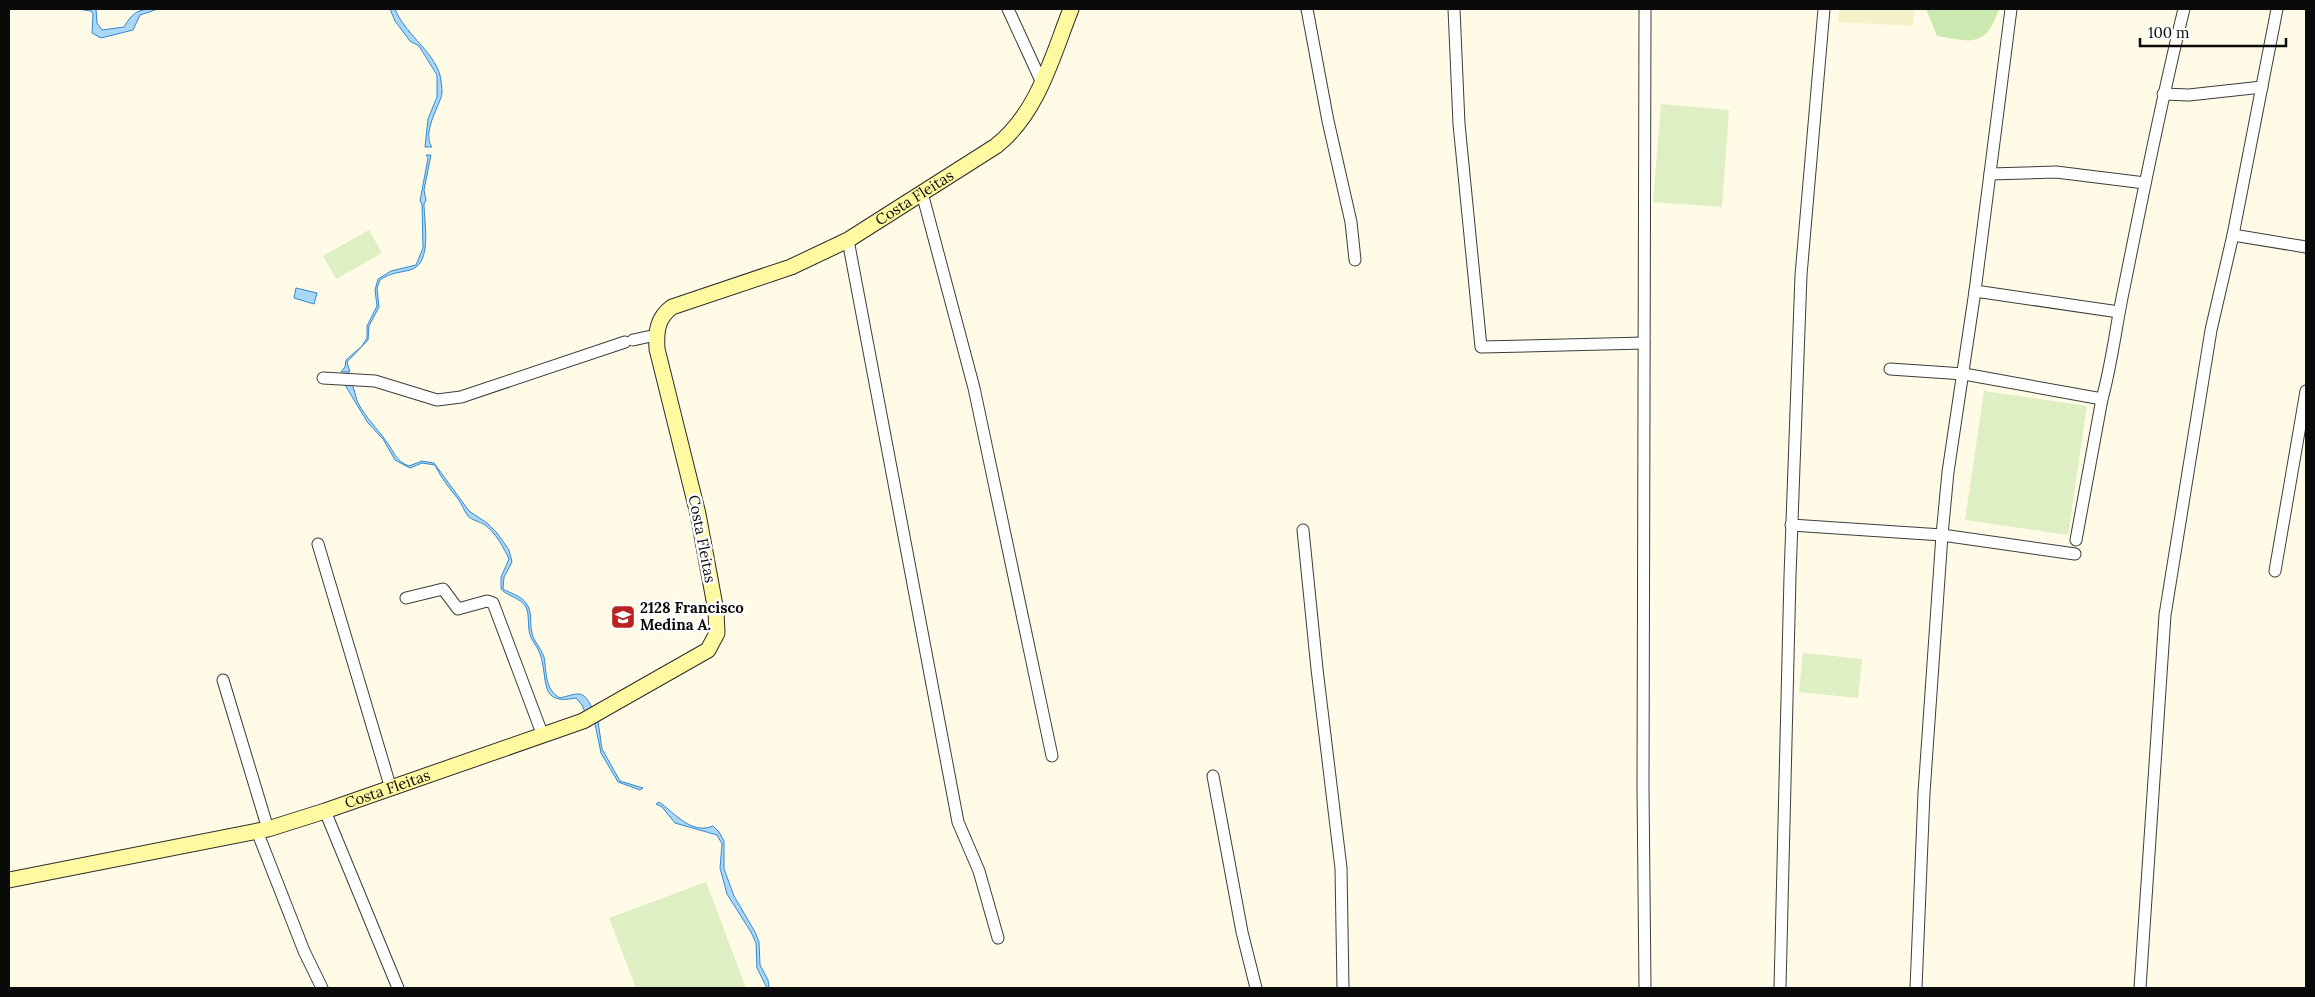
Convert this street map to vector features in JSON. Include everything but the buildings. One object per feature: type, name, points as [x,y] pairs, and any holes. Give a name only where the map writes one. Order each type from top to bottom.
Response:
[{"type":"main road","name":"Costa Fleitas","points":[[9,880],[263,830],[325,811],[543,736],[584,720],[708,650],[717,633],[716,610],[698,514],[657,349],[656,335],[662,316],[672,307],[790,267],[848,240],[996,146],[1012,133],[1030,108],[1042,83],[1071,9]]},
{"type":"street","points":[[1008,9],[1042,83]]},
{"type":"street","points":[[1307,9],[1328,121],[1351,222],[1354,260]]},
{"type":"street","points":[[1454,9],[1458,124],[1481,347],[1644,343]]},
{"type":"street","points":[[1645,9],[1645,988]]},
{"type":"street","points":[[1780,988],[1791,525],[1801,275],[1824,9]]},
{"type":"street","points":[[1916,988],[1924,793],[1948,472],[1964,374],[2012,9]]},
{"type":"street","points":[[2076,540],[2163,94],[2184,9]]},
{"type":"street","points":[[2140,988],[2165,615],[2211,330],[2233,235],[2277,9]]},
{"type":"street","points":[[2163,94],[2189,95],[2262,87]]},
{"type":"street","points":[[1990,174],[2056,172],[2145,183]]},
{"type":"street","points":[[922,193],[974,388],[1052,756]]},
{"type":"street","points":[[2233,235],[2306,248]]},
{"type":"street","points":[[848,240],[958,822],[979,871],[998,938]]},
{"type":"street","points":[[1975,291],[2119,312]]},
{"type":"street","points":[[323,378],[375,381],[437,400],[461,397],[629,341],[656,335]]},
{"type":"street","points":[[1890,369],[1964,374],[2102,400]]},
{"type":"street","points":[[2275,571],[2306,391]]},
{"type":"street","points":[[1791,525],[1942,535],[2075,554]]},
{"type":"street","points":[[1303,530],[1317,669],[1341,868],[1343,988]]},
{"type":"street","points":[[318,544],[391,789]]},
{"type":"street","points":[[406,598],[443,589],[458,609],[487,601],[493,603],[543,736]]},
{"type":"street","points":[[223,680],[263,830],[304,951],[322,988]]},
{"type":"street","points":[[1213,776],[1242,932],[1256,988]]},
{"type":"street","points":[[325,811],[398,988]]},
{"type":"shaded area","points":[[1839,9],[1914,9],[1913,26],[1838,22]]},
{"type":"green space","points":[[1926,9],[1999,9],[1989,31],[1983,36],[1976,39],[1960,40],[1937,36]]},
{"type":"green space","points":[[1661,104],[1729,110],[1722,207],[1653,202]]},
{"type":"green space","points":[[369,230],[382,253],[336,279],[323,256]]},
{"type":"green space","points":[[1984,391],[2087,406],[2068,535],[1965,520]]},
{"type":"green space","points":[[1803,653],[1862,659],[1858,698],[1799,692]]},
{"type":"green space","points":[[706,882],[746,988],[636,988],[609,918]]},
{"type":"water","points":[[77,9],[96,9],[97,23],[102,30],[124,27],[134,14],[146,9],[158,9],[140,15],[133,30],[101,38],[92,33],[93,14],[91,11]]},
{"type":"water","points":[[390,9],[395,9],[406,28],[434,62],[439,72],[442,93],[429,130],[432,147],[425,147],[428,119],[437,97],[437,75],[419,46],[410,41],[395,21]]},
{"type":"water","points":[[426,155],[431,155],[424,190],[426,200],[424,204],[426,242],[422,260],[417,266],[410,270],[380,280],[377,288],[379,307],[369,326],[368,340],[347,362],[350,372],[341,372],[345,367],[346,360],[362,346],[367,338],[367,326],[377,306],[375,290],[378,279],[391,271],[416,265],[423,248],[422,204],[420,201],[428,158]]},
{"type":"water","points":[[296,288],[317,293],[314,304],[294,298]]},
{"type":"water","points":[[350,382],[361,408],[398,459],[409,466],[422,461],[434,463],[469,511],[487,523],[497,533],[509,550],[512,562],[504,577],[503,589],[521,598],[528,606],[532,633],[544,657],[547,680],[551,690],[560,698],[575,694],[582,695],[586,697],[592,708],[585,712],[576,698],[564,699],[555,698],[550,694],[545,681],[540,654],[530,634],[526,607],[521,601],[501,589],[501,577],[509,559],[499,540],[485,525],[468,516],[435,465],[422,463],[410,468],[395,460],[383,439],[368,423],[344,383]]},
{"type":"water","points":[[598,721],[602,749],[620,781],[643,788],[640,790],[618,782],[601,753],[595,724]]},
{"type":"water","points":[[659,802],[690,825],[698,828],[713,826],[719,832],[724,841],[724,869],[734,896],[759,942],[760,965],[768,980],[769,988],[767,988],[757,968],[756,943],[727,894],[720,868],[722,844],[717,835],[675,823],[662,807],[656,804]]},
{"type":"place","name":"2128 Francisco Medina A.","points":[[623,617]]}]
